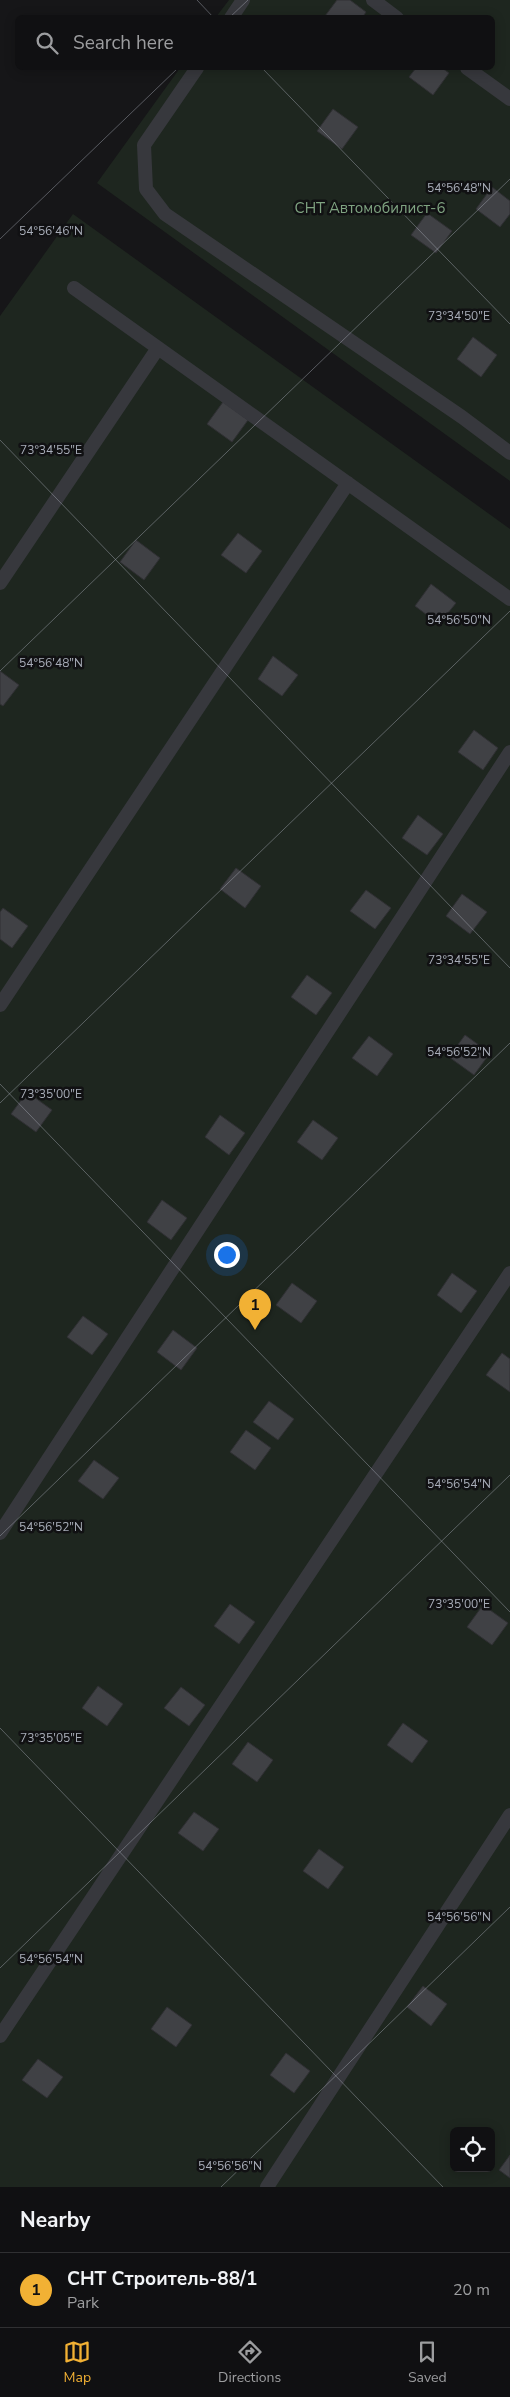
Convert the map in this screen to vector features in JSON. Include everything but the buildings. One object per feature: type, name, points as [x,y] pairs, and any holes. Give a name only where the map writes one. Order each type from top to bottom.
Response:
[{"type":"lane","points":[[233,15],[242,0]]},
{"type":"lane","points":[[373,0],[393,15]]},
{"type":"lane","points":[[196,70],[144,145],[146,189],[165,214],[462,417],[510,453]]},
{"type":"lane","points":[[470,70],[510,99]]},
{"type":"lane","points":[[74,288],[510,599]]},
{"type":"lane","points":[[0,583],[158,348]]},
{"type":"lane","points":[[0,1005],[348,483]]},
{"type":"lane","points":[[0,1532],[510,752]]},
{"type":"lane","points":[[0,2036],[510,1273]]},
{"type":"lane","points":[[267,2187],[510,1815]]},
{"type":"green space","name":"СНТ Автомобилист-6","points":[[229,0],[510,0],[510,481],[97,183],[179,70],[495,70],[495,15],[218,15]]},
{"type":"green space","points":[[73,214],[510,529],[510,2187],[0,2187],[0,316]]},
{"type":"place","name":"СНТ Строитель-88/1","points":[[255,1330]]}]
